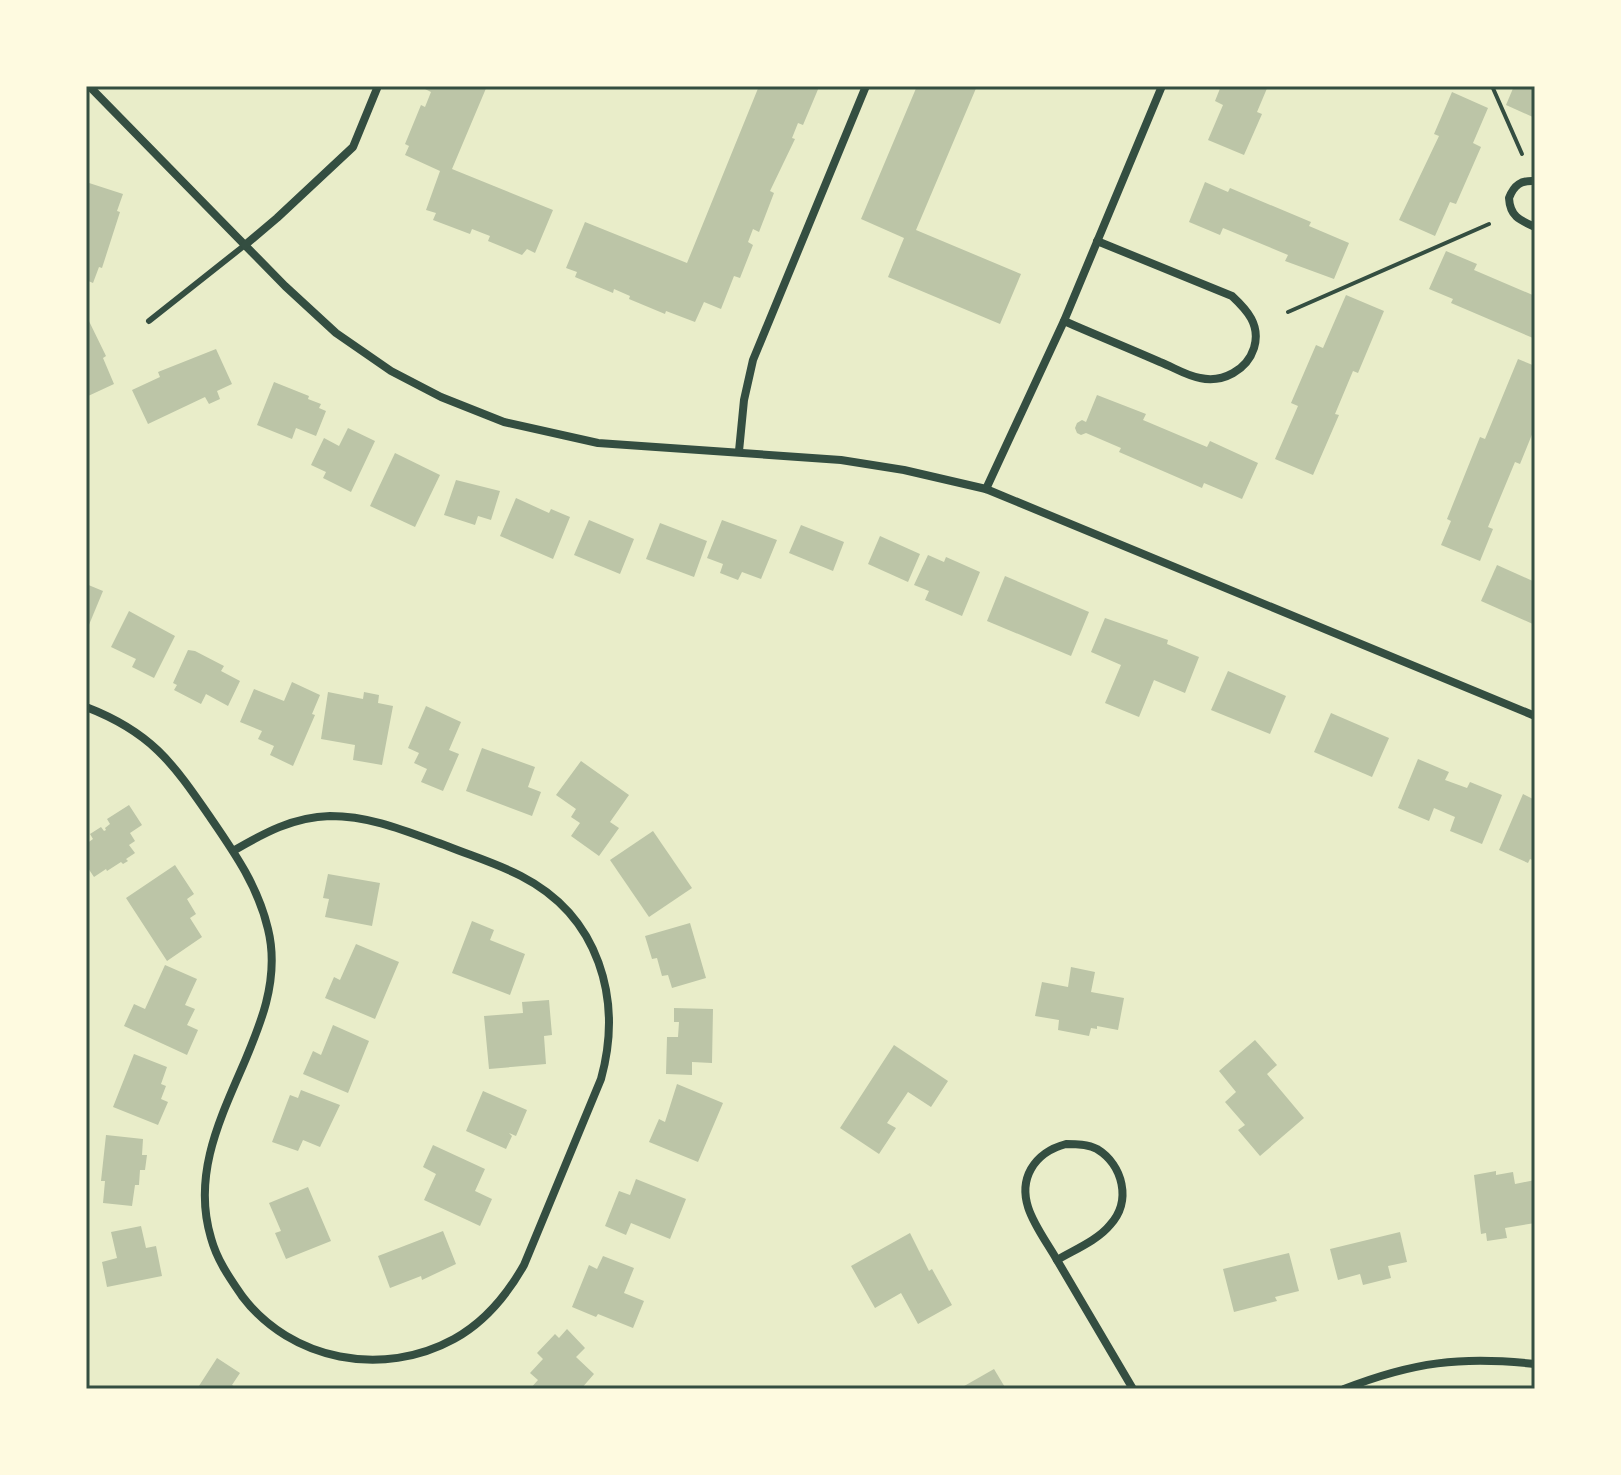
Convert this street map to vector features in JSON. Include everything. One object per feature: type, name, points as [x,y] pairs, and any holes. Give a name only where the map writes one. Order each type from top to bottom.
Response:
[{"type":"street","points":[[89,86],[314,313],[363,353],[431,392],[483,415],[598,443],[739,451],[866,464],[986,489],[1535,716]]},
{"type":"street","points":[[245,245],[353,147],[378,86]]},
{"type":"street","points":[[739,451],[744,400],[753,360],[866,86]]},
{"type":"street","points":[[986,489],[1064,321],[1162,86]]},
{"type":"street","points":[[1535,181],[1518,183],[1509,198],[1511,210],[1517,219],[1535,227]]},
{"type":"street","points":[[1064,321],[1201,379],[1228,376],[1246,363],[1252,353],[1256,340],[1254,324],[1247,308],[1232,296],[1097,241]]},
{"type":"street","points":[[86,707],[147,738],[175,767],[254,886],[269,931],[272,966],[263,1014],[209,1148],[204,1182],[206,1216],[223,1270],[250,1306],[275,1329],[305,1346],[348,1359],[370,1361],[404,1357],[436,1347],[456,1338],[499,1302],[524,1265],[601,1079],[610,1023],[609,1001],[597,957],[574,919],[541,888],[501,867],[386,823],[329,816],[295,821],[273,828],[233,851]]},
{"type":"street","points":[[1057,1260],[1105,1231],[1113,1223],[1122,1203],[1121,1180],[1115,1165],[1107,1156],[1088,1145],[1066,1144],[1045,1153],[1033,1166],[1026,1181],[1026,1203],[1057,1260],[1133,1389]]},
{"type":"street","points":[[1344,1389],[1396,1370],[1440,1361],[1485,1359],[1535,1364]]},
{"type":"lane","points":[[149,321],[245,245]]},
{"type":"path","points":[[1492,86],[1522,154]]},
{"type":"path","points":[[1288,312],[1489,224]]},
{"type":"building","points":[[426,86],[487,86],[452,169],[553,210],[535,253],[527,249],[522,255],[488,241],[490,236],[472,229],[470,234],[433,220],[436,213],[426,210],[440,171],[405,155],[409,146],[405,144],[421,105],[425,107],[431,92],[425,89]]},
{"type":"building","points":[[759,86],[819,87],[803,125],[798,123],[792,138],[795,139],[770,191],[774,193],[759,232],[753,229],[748,242],[753,245],[740,278],[734,276],[721,309],[704,302],[695,322],[666,311],[665,314],[614,289],[613,293],[575,277],[577,272],[566,268],[585,222],[687,263]]},
{"type":"building","points":[[917,86],[977,86],[916,230],[1021,274],[1000,324],[888,277],[904,238],[861,219]]},
{"type":"building","points":[[1221,86],[1268,86],[1257,112],[1262,114],[1244,155],[1208,140],[1223,105],[1215,101]]},
{"type":"building","points":[[1514,86],[1535,86],[1535,118],[1506,105]]},
{"type":"building","points":[[1452,92],[1488,108],[1473,143],[1481,147],[1456,204],[1450,202],[1435,236],[1399,220],[1439,136],[1434,134]]},
{"type":"building","points":[[86,182],[123,194],[102,268],[99,267],[93,283],[86,280]]},
{"type":"building","points":[[1205,182],[1228,192],[1230,188],[1311,222],[1309,226],[1349,243],[1334,279],[1285,261],[1288,255],[1223,228],[1220,235],[1189,222]]},
{"type":"building","points":[[1446,251],[1477,264],[1474,270],[1535,296],[1533,338],[1451,303],[1453,299],[1429,289]]},
{"type":"building","points":[[1346,295],[1384,311],[1358,373],[1353,371],[1335,414],[1339,415],[1313,475],[1275,459],[1298,406],[1291,403],[1316,345],[1323,348]]},
{"type":"building","points":[[86,315],[106,356],[103,358],[114,384],[86,397]]},
{"type":"building","points":[[216,349],[232,384],[217,391],[220,399],[209,404],[205,397],[148,424],[132,390],[160,377],[158,372]]},
{"type":"building","points":[[1518,359],[1535,366],[1535,427],[1520,464],[1515,462],[1488,527],[1493,529],[1480,561],[1441,545],[1451,521],[1447,519],[1480,437],[1485,439]]},
{"type":"building","points":[[274,382],[321,404],[319,408],[326,411],[316,436],[296,428],[292,439],[257,425]]},
{"type":"building","points":[[1097,395],[1146,414],[1143,420],[1207,447],[1210,441],[1258,463],[1242,499],[1204,483],[1202,488],[1119,452],[1121,448],[1086,433],[1077,433],[1077,423],[1082,420],[1086,422]]},
{"type":"building","points":[[348,428],[375,441],[351,492],[323,478],[326,472],[311,465],[324,438],[339,446]]},
{"type":"building","points":[[395,453],[440,475],[415,527],[370,506]]},
{"type":"building","points":[[456,480],[500,491],[491,520],[478,516],[475,525],[444,515]]},
{"type":"building","points":[[516,498],[549,513],[551,509],[570,517],[553,559],[500,536]]},
{"type":"building","points":[[589,520],[634,539],[620,574],[574,555]]},
{"type":"building","points":[[722,520],[777,540],[761,579],[742,572],[738,580],[720,573],[723,564],[707,558]]},
{"type":"building","points":[[660,523],[707,541],[694,577],[646,559]]},
{"type":"building","points":[[801,525],[844,542],[833,571],[789,553]]},
{"type":"building","points":[[880,536],[920,554],[908,582],[868,564]]},
{"type":"building","points":[[928,555],[944,562],[946,557],[980,572],[962,616],[925,600],[929,591],[914,585]]},
{"type":"building","points":[[1497,565],[1535,582],[1535,625],[1481,601]]},
{"type":"building","points":[[1005,576],[1089,612],[1071,656],[987,621]]},
{"type":"building","points":[[86,584],[103,591],[86,632]]},
{"type":"building","points":[[129,611],[175,636],[154,678],[132,667],[136,659],[111,647]]},
{"type":"building","points":[[1105,618],[1168,640],[1167,644],[1199,657],[1185,693],[1154,680],[1139,717],[1105,703],[1121,665],[1091,652]]},
{"type":"building","points":[[188,650],[224,666],[221,671],[240,681],[228,706],[206,694],[201,704],[174,690],[177,685],[173,683]]},
{"type":"building","points":[[1228,671],[1286,696],[1270,734],[1211,710]]},
{"type":"building","points":[[292,682],[320,695],[312,714],[315,715],[293,766],[270,755],[274,746],[258,739],[262,731],[240,722],[254,689],[284,701]]},
{"type":"building","points":[[328,692],[363,699],[364,692],[379,695],[378,703],[393,706],[382,765],[353,760],[355,745],[321,739]]},
{"type":"building","points":[[426,706],[461,722],[449,750],[459,754],[443,791],[421,782],[427,769],[414,763],[419,753],[408,748]]},
{"type":"building","points":[[1331,713],[1389,738],[1372,777],[1314,752]]},
{"type":"building","points":[[482,748],[535,767],[528,787],[541,792],[532,816],[466,791]]},
{"type":"building","points":[[1418,759],[1449,772],[1445,780],[1467,788],[1470,782],[1502,795],[1482,844],[1450,831],[1455,817],[1434,808],[1429,821],[1398,808]]},
{"type":"building","points":[[581,761],[629,795],[610,822],[619,828],[599,856],[571,836],[580,823],[571,817],[576,809],[556,795]]},
{"type":"building","points":[[1523,794],[1535,800],[1535,861],[1530,859],[1528,863],[1499,850]]},
{"type":"building","points":[[129,805],[142,825],[130,833],[135,841],[129,845],[135,853],[123,864],[121,862],[94,877],[86,865],[86,844],[93,839],[90,834],[101,827],[106,830],[110,824],[107,819]]},
{"type":"building","points":[[653,831],[692,888],[649,917],[610,860]]},
{"type":"building","points":[[175,865],[194,894],[187,899],[196,914],[190,918],[202,937],[167,961],[126,898]]},
{"type":"building","points":[[328,874],[380,883],[372,926],[325,917],[329,899],[323,898]]},
{"type":"building","points":[[472,921],[494,930],[490,940],[525,954],[510,995],[452,973]]},
{"type":"building","points":[[690,923],[706,978],[672,988],[668,975],[662,976],[657,958],[652,959],[645,936]]},
{"type":"building","points":[[356,944],[399,962],[375,1019],[325,998],[334,977],[340,980]]},
{"type":"building","points":[[165,965],[197,979],[185,1005],[195,1009],[187,1025],[198,1030],[187,1055],[124,1026],[134,1004],[145,1009]]},
{"type":"building","points":[[1071,967],[1095,972],[1091,992],[1124,998],[1118,1030],[1097,1026],[1097,1029],[1091,1028],[1089,1036],[1058,1030],[1059,1020],[1035,1016],[1042,982],[1068,987]]},
{"type":"building","points":[[549,1000],[552,1035],[544,1036],[546,1064],[489,1069],[484,1016],[523,1013],[522,1002]]},
{"type":"building","points":[[674,1008],[713,1009],[712,1063],[692,1062],[692,1075],[666,1074],[667,1037],[678,1037],[679,1022],[674,1022]]},
{"type":"building","points":[[333,1025],[369,1041],[348,1093],[303,1074],[313,1051],[321,1055]]},
{"type":"building","points":[[1255,1040],[1277,1065],[1267,1074],[1304,1118],[1260,1156],[1238,1130],[1245,1125],[1225,1102],[1236,1092],[1219,1071]]},
{"type":"building","points":[[894,1045],[948,1081],[931,1107],[908,1092],[887,1123],[896,1128],[879,1154],[840,1128]]},
{"type":"building","points":[[134,1054],[167,1067],[161,1084],[166,1086],[161,1099],[168,1102],[158,1125],[113,1107]]},
{"type":"building","points":[[677,1084],[723,1103],[698,1162],[649,1142],[659,1119],[665,1122]]},
{"type":"building","points":[[301,1090],[340,1105],[320,1147],[303,1140],[298,1151],[272,1142],[290,1095],[298,1098]]},
{"type":"building","points":[[483,1091],[527,1110],[516,1136],[509,1133],[512,1136],[506,1149],[466,1131]]},
{"type":"building","points":[[106,1135],[143,1139],[142,1155],[147,1155],[145,1170],[140,1170],[132,1206],[103,1203],[105,1181],[101,1181]]},
{"type":"building","points":[[433,1145],[485,1169],[475,1191],[492,1199],[480,1226],[424,1200],[436,1174],[423,1167]]},
{"type":"building","points":[[1496,1171],[1496,1175],[1513,1172],[1515,1184],[1535,1180],[1535,1223],[1505,1228],[1507,1238],[1487,1241],[1486,1233],[1481,1234],[1474,1175]]},
{"type":"building","points":[[636,1179],[686,1199],[670,1239],[631,1223],[626,1235],[605,1226],[619,1191],[630,1195]]},
{"type":"building","points":[[308,1187],[331,1241],[286,1259],[275,1233],[281,1231],[269,1203]]},
{"type":"building","points":[[141,1226],[146,1248],[156,1246],[162,1276],[107,1287],[102,1262],[117,1258],[111,1232]]},
{"type":"building","points":[[443,1231],[456,1264],[422,1280],[421,1276],[390,1288],[378,1256]]},
{"type":"building","points":[[1400,1232],[1407,1262],[1388,1266],[1391,1278],[1363,1285],[1360,1274],[1338,1280],[1330,1249]]},
{"type":"building","points":[[910,1233],[929,1271],[932,1269],[952,1305],[918,1324],[901,1293],[875,1308],[851,1266]]},
{"type":"building","points":[[1289,1253],[1299,1291],[1275,1297],[1277,1301],[1234,1312],[1223,1269]]},
{"type":"building","points":[[603,1256],[634,1268],[624,1293],[644,1301],[633,1328],[572,1307],[589,1265],[597,1269]]},
{"type":"building","points":[[567,1329],[585,1348],[576,1357],[594,1374],[581,1389],[530,1389],[538,1380],[530,1373],[543,1359],[537,1353],[555,1334],[559,1338]]},
{"type":"building","points":[[217,1358],[240,1373],[232,1385],[238,1389],[197,1389]]},
{"type":"building","points":[[994,1369],[1006,1389],[959,1389]]}]
